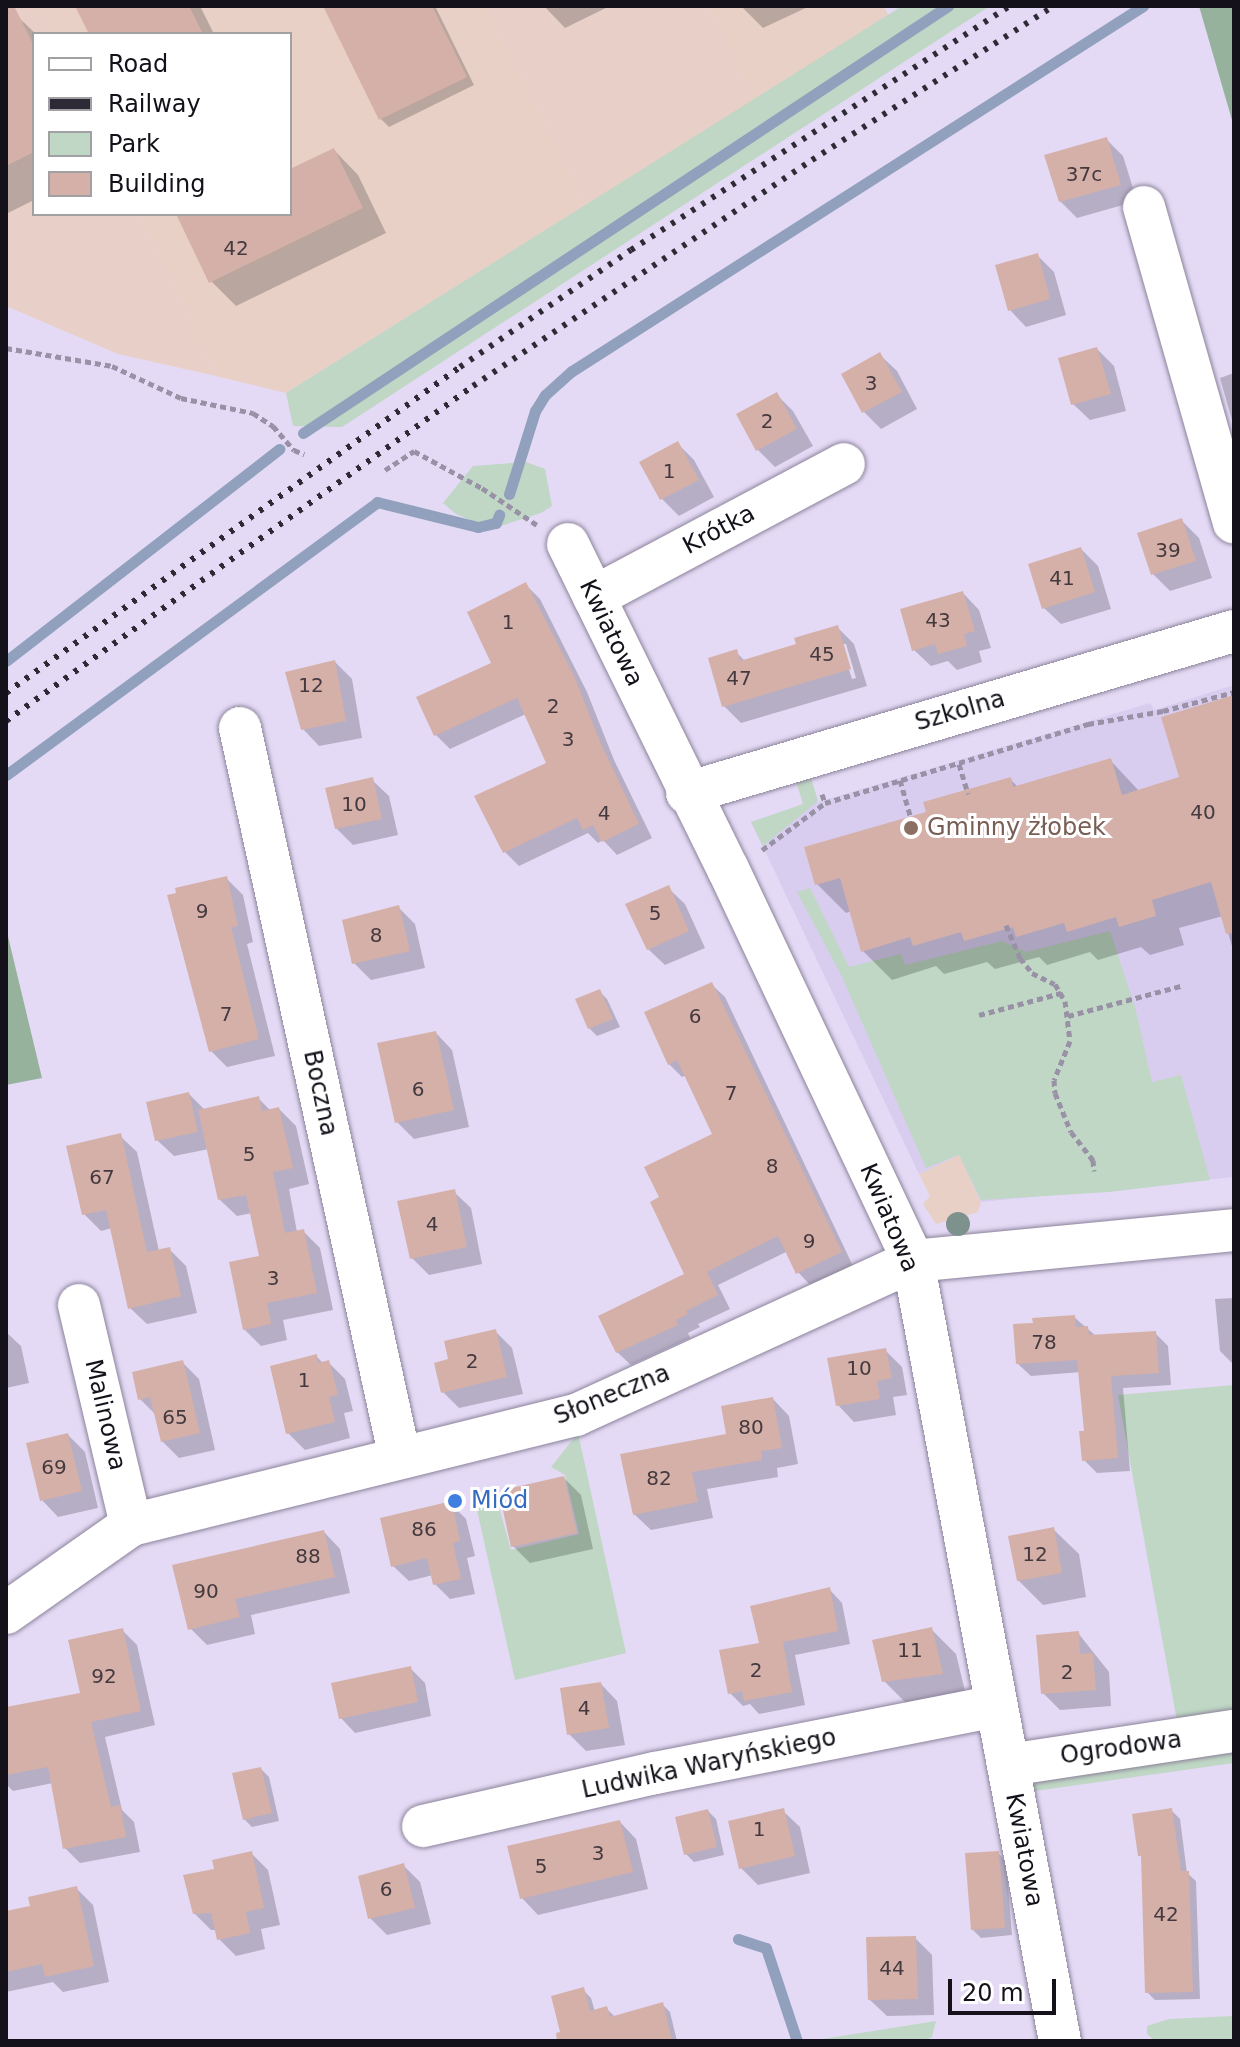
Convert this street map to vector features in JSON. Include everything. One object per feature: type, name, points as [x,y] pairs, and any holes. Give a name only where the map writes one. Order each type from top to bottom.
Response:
[{"type":"street","points":[[1144,207],[1234,522]]},
{"type":"street","name":"Krótka","points":[[594,597],[844,464]]},
{"type":"street","name":"Kwiatowa","points":[[568,544],[687,793],[728,869],[913,1261],[1060,2041]]},
{"type":"street","name":"Szkolna","points":[[687,793],[1234,631]]},
{"type":"street","name":"Boczna","points":[[240,728],[400,1458]]},
{"type":"street","name":"Słoneczna","points":[[6,1613],[131,1525],[576,1415],[913,1261],[1234,1230]]},
{"type":"street","name":"Malinowa","points":[[79,1305],[131,1525]]},
{"type":"street","name":"Ludwika Waryńskiego","points":[[423,1826],[655,1773],[995,1706]]},
{"type":"street","name":"Ogrodowa","points":[[1008,1765],[1234,1731]]},
{"type":"path","points":[[6,348],[112,366],[181,398],[253,413],[273,426],[294,450],[304,454]]},
{"type":"path","points":[[385,470],[414,451],[482,488],[509,509],[568,544]]},
{"type":"path","points":[[728,869],[768,847],[825,803],[1088,724],[1163,711],[1234,692]]},
{"type":"path","points":[[810,755],[825,803]]},
{"type":"path","points":[[959,764],[968,794]]},
{"type":"path","points":[[900,780],[910,816]]},
{"type":"path","points":[[1006,925],[1020,958],[1032,973],[1055,984],[1061,993],[1068,1016],[1070,1041],[1054,1080],[1055,1093],[1071,1132],[1093,1160],[1094,1171]]},
{"type":"path","points":[[1068,1016],[1181,986]]},
{"type":"path","points":[[979,1015],[1061,993]]},
{"type":"shaded area","points":[[6,6],[36,6],[48,32],[32,32],[32,216],[138,216],[216,376],[118,354],[6,306]]},
{"type":"shaded area","points":[[36,6],[488,6],[586,205],[286,393],[216,376],[138,216],[292,216],[292,32],[48,32]]},
{"type":"shaded area","points":[[488,6],[707,6],[753,101],[586,205]]},
{"type":"shaded area","points":[[707,6],[884,6],[888,15],[753,101]]},
{"type":"shaded area","points":[[1234,685],[1234,1177],[981,1202],[959,1155],[919,1174],[751,822],[1150,703],[1154,710]]},
{"type":"shaded area","points":[[959,1155],[981,1202],[978,1212],[936,1224],[923,1204],[930,1196],[919,1174]]},
{"type":"green space","points":[[902,6],[990,6],[342,427],[293,426],[286,393]]},
{"type":"green space","points":[[1199,6],[1234,6],[1234,127]]},
{"type":"green space","points":[[526,462],[545,469],[552,506],[541,513],[491,529],[456,514],[443,503],[473,466]]},
{"type":"green space","points":[[810,774],[818,801],[763,846],[751,822],[803,804],[795,778]]},
{"type":"green space","points":[[810,888],[849,967],[901,954],[905,965],[1002,941],[1026,952],[1110,931],[1135,1007],[1152,1082],[1181,1075],[1210,1180],[1109,1192],[981,1200],[959,1155],[926,1168],[842,977],[797,892]]},
{"type":"green space","points":[[6,928],[42,1078],[6,1085]]},
{"type":"green space","points":[[1234,1385],[1234,1714],[1109,1735],[1108,1728],[1177,1721],[1118,1395]]},
{"type":"green space","points":[[578,1433],[626,1653],[515,1680],[475,1501],[496,1496],[511,1550],[579,1534],[565,1475],[551,1467]]},
{"type":"green space","points":[[1234,1750],[1234,1763],[1028,1792],[1029,1781]]},
{"type":"green space","points":[[1234,2016],[1234,2041],[1155,2041],[1147,2034],[1147,2026],[1169,2019]]},
{"type":"green space","points":[[936,2021],[932,2037],[924,2041],[810,2041]]},
{"type":"building","points":[[6,6],[14,6],[32,42],[32,153],[6,166]]},
{"type":"building","points":[[75,6],[189,6],[202,32],[88,32]]},
{"type":"building","points":[[323,6],[432,6],[467,77],[379,120]]},
{"type":"building","points":[[1107,137],[1121,185],[1059,202],[1044,155]]},
{"type":"building","points":[[334,148],[363,208],[209,283],[177,216],[292,216],[292,168]]},
{"type":"building","points":[[1038,253],[1050,299],[1008,311],[995,265]]},
{"type":"building","points":[[1097,347],[1111,394],[1071,405],[1058,358]]},
{"type":"building","points":[[880,352],[902,392],[862,413],[841,374]]},
{"type":"building","points":[[777,392],[797,429],[756,451],[736,414]]},
{"type":"building","points":[[678,441],[699,480],[660,500],[639,462]]},
{"type":"building","points":[[1182,518],[1196,561],[1151,575],[1137,533]]},
{"type":"building","points":[[1081,547],[1095,592],[1042,609],[1028,564]]},
{"type":"building","points":[[526,582],[574,676],[601,744],[639,824],[602,842],[593,825],[583,830],[577,818],[503,853],[474,796],[546,763],[517,698],[434,736],[416,697],[491,663],[467,612]]},
{"type":"building","points":[[963,591],[975,631],[964,634],[967,646],[938,654],[935,644],[912,651],[900,609]]},
{"type":"building","points":[[838,625],[851,669],[722,707],[708,658],[737,649],[740,661],[796,644],[794,638]]},
{"type":"building","points":[[335,660],[346,721],[301,730],[285,672]]},
{"type":"building","points":[[1234,695],[1234,933],[1226,934],[1211,882],[1152,900],[1156,916],[1119,927],[1116,917],[1067,932],[1064,923],[1016,937],[1013,927],[964,941],[961,932],[913,946],[910,937],[861,952],[840,878],[815,885],[804,847],[926,812],[923,802],[1011,777],[1013,787],[1111,758],[1122,795],[1179,777],[1161,717]]},
{"type":"building","points":[[373,777],[382,819],[335,829],[325,788]]},
{"type":"building","points":[[227,876],[238,926],[231,927],[259,1039],[209,1052],[167,895],[176,893],[175,888]]},
{"type":"building","points":[[669,885],[689,931],[647,950],[625,904]]},
{"type":"building","points":[[399,905],[410,951],[352,964],[342,920]]},
{"type":"building","points":[[712,982],[842,1252],[796,1274],[778,1236],[707,1272],[718,1295],[686,1311],[688,1314],[676,1320],[678,1325],[616,1353],[598,1316],[684,1274],[650,1202],[659,1197],[644,1167],[712,1134],[677,1060],[668,1065],[644,1012]]},
{"type":"building","points":[[600,989],[613,1019],[588,1029],[575,999]]},
{"type":"building","points":[[436,1031],[454,1110],[395,1123],[377,1043]]},
{"type":"building","points":[[189,1092],[198,1132],[155,1141],[146,1102]]},
{"type":"building","points":[[259,1096],[262,1111],[279,1107],[293,1168],[273,1172],[285,1233],[304,1229],[317,1293],[267,1303],[271,1324],[243,1330],[229,1262],[259,1256],[246,1195],[218,1200],[198,1110]]},
{"type":"building","points":[[121,1133],[147,1252],[170,1247],[181,1296],[128,1309],[106,1210],[82,1215],[66,1146]]},
{"type":"building","points":[[455,1189],[467,1247],[410,1259],[397,1201]]},
{"type":"building","points":[[1075,1315],[1076,1327],[1088,1326],[1089,1335],[1156,1331],[1159,1373],[1111,1376],[1118,1458],[1082,1461],[1079,1431],[1084,1431],[1077,1360],[1016,1364],[1013,1324],[1033,1323],[1032,1318]]},
{"type":"building","points":[[496,1329],[507,1377],[441,1393],[434,1363],[448,1359],[444,1341]]},
{"type":"building","points":[[886,1348],[892,1378],[877,1381],[880,1399],[836,1406],[827,1358]]},
{"type":"building","points":[[317,1354],[318,1363],[329,1360],[338,1395],[329,1397],[335,1422],[286,1434],[270,1366]]},
{"type":"building","points":[[183,1360],[200,1433],[161,1442],[150,1397],[138,1400],[132,1372]]},
{"type":"building","points":[[773,1397],[782,1448],[761,1451],[762,1460],[692,1472],[698,1502],[633,1515],[620,1454],[726,1434],[721,1406]]},
{"type":"building","points":[[68,1433],[82,1491],[40,1501],[26,1443]]},
{"type":"building","points":[[564,1476],[577,1533],[511,1547],[502,1506],[510,1504],[507,1489]]},
{"type":"building","points":[[452,1501],[460,1541],[453,1543],[461,1579],[433,1585],[427,1558],[391,1567],[380,1518]]},
{"type":"building","points":[[1054,1527],[1062,1573],[1017,1581],[1008,1536]]},
{"type":"building","points":[[324,1530],[335,1577],[235,1599],[240,1617],[188,1630],[172,1565]]},
{"type":"building","points":[[830,1587],[838,1631],[783,1642],[792,1692],[744,1701],[742,1691],[728,1694],[719,1650],[759,1643],[750,1606]]},
{"type":"building","points":[[932,1627],[943,1674],[882,1682],[872,1640]]},
{"type":"building","points":[[123,1628],[141,1711],[91,1722],[111,1807],[120,1805],[126,1837],[63,1849],[48,1767],[6,1775],[6,1707],[80,1693],[68,1640]]},
{"type":"building","points":[[1079,1631],[1080,1654],[1093,1653],[1096,1690],[1041,1694],[1036,1635]]},
{"type":"building","points":[[411,1666],[418,1702],[339,1719],[331,1683]]},
{"type":"building","points":[[601,1682],[609,1728],[567,1735],[560,1688]]},
{"type":"building","points":[[261,1767],[272,1813],[243,1820],[232,1773]]},
{"type":"building","points":[[784,1808],[795,1856],[739,1869],[728,1821]]},
{"type":"building","points":[[1172,1808],[1181,1871],[1189,1871],[1193,1992],[1145,1993],[1141,1856],[1138,1856],[1132,1814]]},
{"type":"building","points":[[708,1809],[717,1847],[684,1855],[675,1817]]},
{"type":"building","points":[[620,1820],[633,1872],[520,1899],[507,1846]]},
{"type":"building","points":[[252,1851],[264,1908],[246,1912],[250,1933],[217,1940],[211,1913],[193,1914],[183,1875],[214,1869],[212,1860]]},
{"type":"building","points":[[999,1851],[1005,1928],[971,1930],[965,1853]]},
{"type":"building","points":[[404,1863],[415,1908],[368,1919],[358,1876]]},
{"type":"building","points":[[77,1886],[94,1966],[45,1977],[42,1964],[6,1972],[6,1911],[30,1906],[28,1897]]},
{"type":"building","points":[[916,1936],[918,1999],[868,2000],[866,1937]]},
{"type":"building","points":[[584,1987],[590,2011],[607,2006],[610,2017],[663,2002],[672,2041],[557,2041],[556,2033],[560,2032],[551,1996]]},
{"type":"waterway","points":[[303,433],[948,6]]},
{"type":"waterway","points":[[509,494],[535,411],[545,395],[572,371],[1143,6]]},
{"type":"waterway","points":[[6,661],[279,449]]},
{"type":"waterway","points":[[6,775],[377,502],[478,527],[496,523],[499,515]]},
{"type":"waterway","points":[[738,1939],[766,1948],[797,2041]]},
{"type":"railway","points":[[6,693],[460,367],[631,250],[1010,6]]},
{"type":"railway","points":[[6,721],[473,386],[812,160],[1054,6]]},
{"type":"place","name":"Gminny żłobek","points":[[911,828]]},
{"type":"place","name":"Miód","points":[[455,1501]]}]
